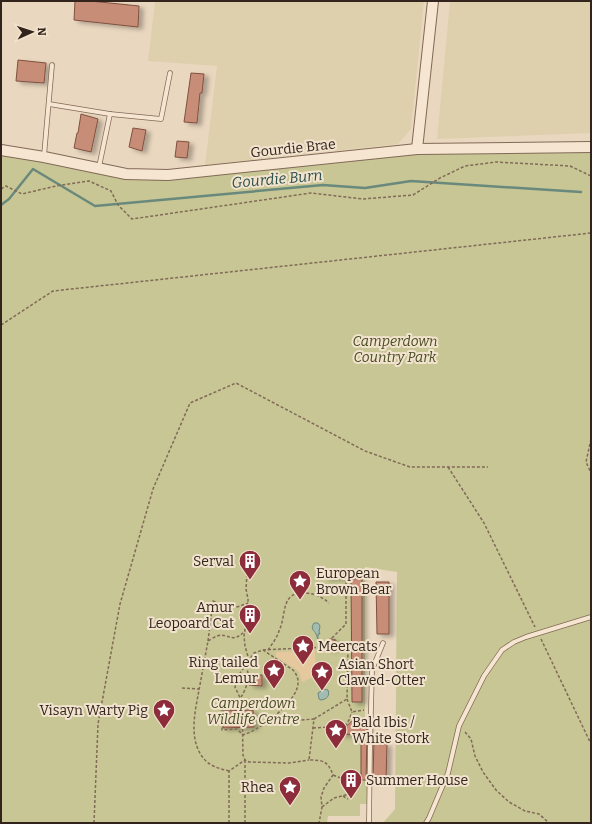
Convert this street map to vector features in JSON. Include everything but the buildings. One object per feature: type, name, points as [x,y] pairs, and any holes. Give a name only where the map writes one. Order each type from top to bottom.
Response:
[{"type":"street","points":[[417,149],[433,1]]},
{"type":"street","name":"Gourdie Brae","points":[[1,150],[44,157],[126,174],[168,175],[417,149],[591,147]]},
{"type":"lane","points":[[44,157],[52,65]]},
{"type":"lane","points":[[49,104],[110,114],[161,119],[170,73]]},
{"type":"lane","points":[[99,168],[110,114]]},
{"type":"lane","points":[[426,823],[448,773],[459,726],[484,676],[502,650],[514,642],[526,637],[591,617]]},
{"type":"lane","points":[[369,823],[372,670],[383,643]]},
{"type":"path","points":[[1,189],[6,186],[22,194],[56,186],[89,182],[111,191],[118,205],[132,219],[311,193],[363,199],[413,195],[440,178],[465,166],[496,162],[570,166],[591,176]]},
{"type":"path","points":[[1,325],[53,291],[591,233]]},
{"type":"path","points":[[94,823],[98,724],[120,604],[153,489],[190,403],[236,383],[365,451],[410,466],[488,467]]},
{"type":"path","points":[[591,439],[586,462],[591,473]]},
{"type":"path","points":[[448,467],[484,523]]},
{"type":"path","points":[[247,574],[246,589],[248,610],[244,636],[249,660]]},
{"type":"path","points":[[335,651],[338,644],[336,640],[332,638],[346,624],[346,574]]},
{"type":"path","points":[[268,650],[280,630],[286,604],[291,596],[299,593],[314,594],[320,596],[329,603]]},
{"type":"path","points":[[229,771],[214,766],[204,759],[197,747],[194,732],[194,719],[208,641],[213,601],[231,608],[237,608],[248,603]]},
{"type":"path","points":[[208,641],[218,636],[232,638],[239,637],[245,631]]},
{"type":"path","points":[[245,823],[245,760],[243,755],[242,702],[235,688],[238,676],[254,653],[263,650],[324,646],[326,650],[331,652],[348,650],[348,699],[352,712],[345,726],[345,735]]},
{"type":"path","points":[[243,735],[260,727],[274,717],[287,705],[296,692],[298,685],[299,680],[293,670],[263,650]]},
{"type":"path","points":[[240,698],[247,686],[248,673],[246,666]]},
{"type":"path","points":[[182,688],[199,689]]},
{"type":"path","points":[[274,717],[290,721],[314,719],[348,699]]},
{"type":"path","points":[[242,705],[237,709],[221,710],[222,730],[237,729],[243,735]]},
{"type":"path","points":[[352,712],[364,710]]},
{"type":"path","points":[[309,760],[314,719]]},
{"type":"path","points":[[313,728],[345,726]]},
{"type":"path","points":[[459,726],[471,738],[475,756],[483,772],[496,790],[510,802],[525,811],[539,814],[549,823]]},
{"type":"path","points":[[229,771],[245,760]]},
{"type":"path","points":[[245,760],[249,762],[282,763],[309,760],[323,761],[328,763],[333,775],[344,779],[355,778],[361,773]]},
{"type":"path","points":[[229,771],[229,823]]},
{"type":"path","points":[[319,823],[322,807],[321,797],[324,788],[333,775]]},
{"type":"path","points":[[322,807],[334,798],[349,794],[360,787]]},
{"type":"path","points":[[343,796],[348,799]]},
{"type":"shaded area","points":[[155,1],[424,1],[411,129],[398,144],[205,165],[217,66],[148,61]]},
{"type":"shaded area","points":[[450,1],[591,1],[591,133],[437,139]]},
{"type":"shaded area","points":[[314,623],[318,623],[320,626],[320,634],[318,634],[318,639],[312,628]]},
{"type":"shaded area","points":[[324,689],[328,690],[328,696],[321,700],[319,699],[318,693]]},
{"type":"green space","name":"Camperdown Country Park","points":[[591,147],[591,823],[383,823],[395,809],[397,572],[365,567],[365,718],[368,718],[367,804],[360,804],[360,816],[328,816],[327,823],[1,823],[1,152],[126,174],[417,149]]},
{"type":"sand","name":"Meercats","points":[[315,650],[316,676],[302,682],[299,672],[276,657],[276,652]]},
{"type":"waterway","name":"Gourdie Burn","points":[[1,205],[9,199],[33,169],[95,206],[323,185],[365,188],[411,181],[581,192]]},
{"type":"place","name":"Serval","points":[[250,580]]},
{"type":"place","name":"European Brown Bear","points":[[300,600]]},
{"type":"place","name":"Amur Leopoard Cat","points":[[250,634]]},
{"type":"place","name":"Meercats","points":[[303,666]]},
{"type":"place","name":"Ring tailed Lemur","points":[[274,690]]},
{"type":"place","name":"Asian Short Clawed-Otter","points":[[322,692]]},
{"type":"place","name":"Visayn Warty Pig","points":[[164,730]]},
{"type":"place","name":"Bald Ibis / White Stork","points":[[336,750]]},
{"type":"place","name":"Summer House","points":[[351,800]]},
{"type":"place","name":"Rhea","points":[[290,806]]},
{"type":"park label","name":"Camperdown Wildlife Centre","points":[[253,712]]}]
